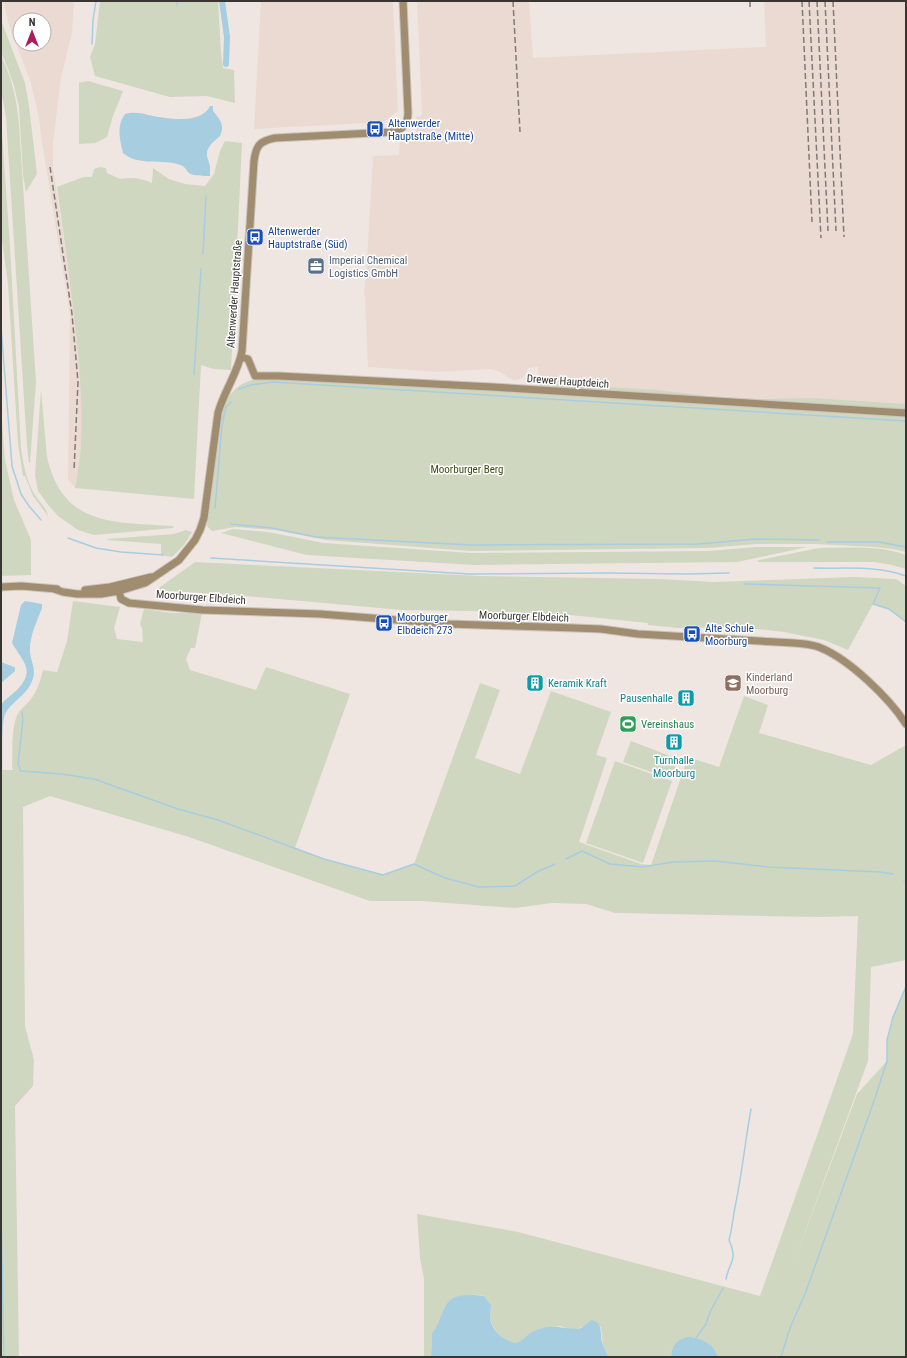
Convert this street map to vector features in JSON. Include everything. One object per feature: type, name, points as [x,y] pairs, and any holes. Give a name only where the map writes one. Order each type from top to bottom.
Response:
[{"type":"street","name":"Altenwerder Hauptstraße","points":[[119,591],[141,585],[180,560],[195,540],[206,512],[215,427],[218,413],[225,392],[241,357],[254,168],[257,148],[263,141],[275,138],[392,132],[399,130],[404,126],[407,122],[408,113],[403,1]]},
{"type":"street","name":"Drewer Hauptdeich","points":[[241,357],[248,359],[255,376],[492,387],[906,413]]},
{"type":"street","name":"Altenwerder Hauptstraße","points":[[110,587],[156,576]]},
{"type":"street","points":[[1,587],[21,586],[84,590],[110,587]]},
{"type":"street","name":"Moorburger Elbdeich","points":[[110,587],[119,591],[122,600],[128,603],[203,610],[320,614],[449,624],[601,629],[638,634],[809,644],[831,653],[871,683],[902,717],[906,724]]},
{"type":"street","points":[[54,589],[68,593],[83,594],[119,591]]},
{"type":"shaded area","points":[[3,1],[74,1],[72,33],[61,78],[53,144],[53,168],[75,315],[83,412],[79,470],[75,488],[68,480],[70,314],[39,119],[31,83],[19,52],[52,52],[52,12],[12,12],[12,33]]},
{"type":"shaded area","points":[[261,1],[393,1],[398,111],[384,122],[254,129]]},
{"type":"shaded area","points":[[417,1],[529,1],[533,58],[766,47],[764,1],[906,1],[906,407],[539,386],[538,367],[528,368],[522,378],[513,380],[500,372],[490,369],[438,372],[368,367],[364,295],[373,156],[399,155],[400,140],[415,140],[416,117],[421,116],[422,113]]},
{"type":"green space","points":[[100,1],[218,1],[223,68],[234,70],[235,103],[207,96],[170,97],[95,76],[90,57],[95,44]]},
{"type":"green space","points":[[1,20],[25,83],[29,106],[37,174],[26,192],[23,175],[19,107],[14,86],[1,52]]},
{"type":"green space","points":[[1,56],[13,89],[19,125],[36,382],[30,463],[27,446],[6,117],[1,90]]},
{"type":"green space","points":[[88,81],[123,91],[113,116],[107,137],[95,143],[79,144],[79,83]]},
{"type":"green space","points":[[1,119],[10,246],[21,448],[25,470],[31,487],[46,510],[48,516],[33,496],[25,476],[23,476],[18,444],[8,284],[2,240]]},
{"type":"green space","points":[[225,141],[242,143],[231,370],[213,369],[201,365],[194,499],[75,488],[81,442],[80,380],[72,298],[57,187],[83,177],[92,177],[94,169],[100,167],[106,168],[107,173],[120,179],[136,178],[152,183],[153,168],[169,179],[185,184],[205,186],[214,174],[220,151]]},
{"type":"green space","name":"Moorburger Berg","points":[[270,377],[906,417],[906,552],[874,547],[816,544],[756,544],[708,548],[471,551],[326,540],[275,530],[235,527],[212,531],[207,526],[219,414],[223,405],[238,387],[251,380]]},
{"type":"green space","points":[[542,383],[658,390],[708,396],[763,399],[812,398],[906,404],[906,411],[538,388]]},
{"type":"green space","points":[[41,390],[47,457],[55,480],[65,497],[78,509],[111,521],[172,526],[174,527],[173,528],[94,535],[78,530],[58,516],[38,491],[35,475]]},
{"type":"green space","points":[[1,408],[5,460],[14,500],[31,540],[31,575],[1,576]]},
{"type":"green space","points":[[233,529],[268,532],[324,543],[471,553],[707,551],[756,547],[807,547],[737,562],[474,565],[307,555],[221,533]]},
{"type":"green space","points":[[186,530],[192,532],[184,545],[172,557],[161,555],[161,544],[107,540],[174,534]]},
{"type":"green space","points":[[819,548],[874,548],[896,552],[906,555],[906,569],[874,562],[757,562],[759,560]]},
{"type":"green space","points":[[195,562],[480,576],[660,579],[713,582],[854,577],[896,579],[906,586],[906,622],[890,610],[873,604],[848,650],[824,640],[784,632],[738,627],[678,628],[648,625],[648,623],[570,615],[402,610],[246,596],[156,590]]},
{"type":"green space","points":[[73,601],[120,607],[114,628],[117,639],[143,642],[142,628],[140,624],[144,609],[172,613],[202,613],[195,648],[191,648],[186,659],[190,670],[256,690],[266,667],[350,694],[295,848],[324,859],[383,875],[414,864],[480,683],[500,690],[475,758],[520,774],[551,691],[611,712],[596,755],[607,758],[579,842],[641,864],[651,865],[688,757],[719,767],[744,696],[768,705],[759,733],[871,765],[906,745],[906,960],[871,967],[868,1061],[792,1267],[857,1094],[887,1061],[887,1040],[893,1017],[906,984],[906,1357],[718,1357],[715,1350],[709,1344],[693,1337],[672,1349],[671,1357],[609,1357],[603,1346],[601,1327],[583,1326],[578,1329],[570,1329],[560,1326],[539,1329],[529,1334],[518,1343],[508,1341],[504,1339],[493,1327],[490,1317],[491,1305],[484,1296],[470,1295],[456,1298],[446,1305],[439,1322],[432,1333],[431,1357],[424,1357],[424,1279],[420,1258],[417,1214],[518,1232],[760,1296],[853,1034],[858,916],[818,917],[615,913],[586,904],[552,903],[515,908],[421,901],[370,901],[189,837],[50,796],[23,807],[25,1026],[34,1060],[33,1086],[15,1106],[19,1357],[1,1357],[1,770],[13,770],[13,736],[14,724],[17,715],[35,692],[43,670],[57,672],[67,641]]},
{"type":"green space","points":[[631,741],[678,759],[671,779],[623,762]]},
{"type":"green space","points":[[615,761],[672,781],[643,863],[586,843]]},
{"type":"water","points":[[210,106],[213,106],[213,111],[220,120],[222,129],[220,136],[211,144],[207,151],[210,176],[191,174],[183,166],[173,163],[136,160],[123,153],[120,138],[120,123],[125,114],[136,113],[185,119],[200,116],[206,112]]},
{"type":"water","points":[[25,601],[42,604],[30,646],[34,673],[30,686],[5,714],[1,784],[1,705],[23,683],[27,671],[26,666],[12,643],[21,605]]},
{"type":"water","points":[[1,662],[14,667],[15,671],[1,683]]},
{"type":"water","points":[[458,1296],[484,1296],[491,1305],[490,1318],[493,1327],[499,1335],[511,1342],[516,1343],[521,1341],[532,1332],[546,1327],[578,1329],[592,1320],[598,1323],[602,1344],[609,1357],[431,1357],[432,1333],[438,1324],[447,1303]]},
{"type":"water","points":[[688,1337],[697,1338],[706,1342],[714,1348],[718,1357],[671,1357],[672,1349],[675,1344],[678,1341]]},
{"type":"waterway","points":[[92,44],[93,20],[96,1]]},
{"type":"waterway","points":[[222,1],[227,37],[226,64]]},
{"type":"waterway","points":[[203,254],[206,196]]},
{"type":"waterway","points":[[194,374],[201,269]]},
{"type":"waterway","points":[[1,327],[12,466],[21,494],[41,520]]},
{"type":"waterway","points":[[239,389],[251,385],[273,382],[906,421]]},
{"type":"waterway","points":[[215,508],[222,425],[226,407],[231,402]]},
{"type":"waterway","points":[[231,524],[272,528],[316,537],[471,545],[699,544],[755,539],[819,540]]},
{"type":"waterway","points":[[68,538],[96,548],[121,552],[163,555]]},
{"type":"waterway","points":[[827,542],[879,542],[906,547]]},
{"type":"waterway","points":[[211,558],[469,574],[729,573]]},
{"type":"waterway","points":[[814,568],[860,568],[884,570],[906,576]]},
{"type":"waterway","points":[[744,584],[880,588],[873,604],[889,609],[906,622]]},
{"type":"waterway","points":[[22,712],[23,719],[18,764],[21,771],[62,774],[94,779],[178,809],[218,820],[324,859],[383,875],[414,864],[445,878],[479,887],[515,886],[537,872],[555,864]]},
{"type":"waterway","points":[[566,859],[582,851],[610,864],[643,867],[673,862],[715,861],[768,867],[880,872],[893,874]]},
{"type":"waterway","points":[[781,1357],[790,1328],[805,1294],[874,1101],[887,1061],[887,1040],[893,1017],[906,987]]},
{"type":"waterway","points":[[726,1279],[733,1257],[732,1247],[729,1240],[740,1182],[751,1109]]},
{"type":"waterway","points":[[1,1214],[4,1357]]},
{"type":"waterway","points":[[696,1338],[706,1324],[710,1312],[723,1288]]},
{"type":"railway","points":[[513,1],[520,132]]},
{"type":"railway","points":[[750,1],[750,7]]},
{"type":"railway","points":[[802,1],[812,222]]},
{"type":"railway","points":[[809,1],[821,238]]},
{"type":"railway","points":[[817,1],[828,231]]},
{"type":"railway","points":[[825,1],[836,231]]},
{"type":"railway","points":[[833,1],[844,237]]},
{"type":"railway","points":[[50,167],[72,314],[78,382],[74,471]]},
{"type":"place","name":"Altenwerder Hauptstraße (Mitte)","points":[[375,129]]},
{"type":"place","name":"Altenwerder Hauptstraße (Süd)","points":[[255,237]]},
{"type":"place","name":"Imperial Chemical Logistics GmbH","points":[[316,266]]},
{"type":"place","name":"Moorburger Elbdeich 273","points":[[384,623]]},
{"type":"place","name":"Alte Schule Moorburg","points":[[692,634]]},
{"type":"place","name":"Keramik Kraft","points":[[535,683]]},
{"type":"place","name":"Kinderland Moorburg","points":[[733,683]]},
{"type":"place","name":"Pausenhalle","points":[[686,698]]},
{"type":"place","name":"Vereinshaus","points":[[628,724]]},
{"type":"place","name":"Turnhalle Moorburg","points":[[674,742]]}]
